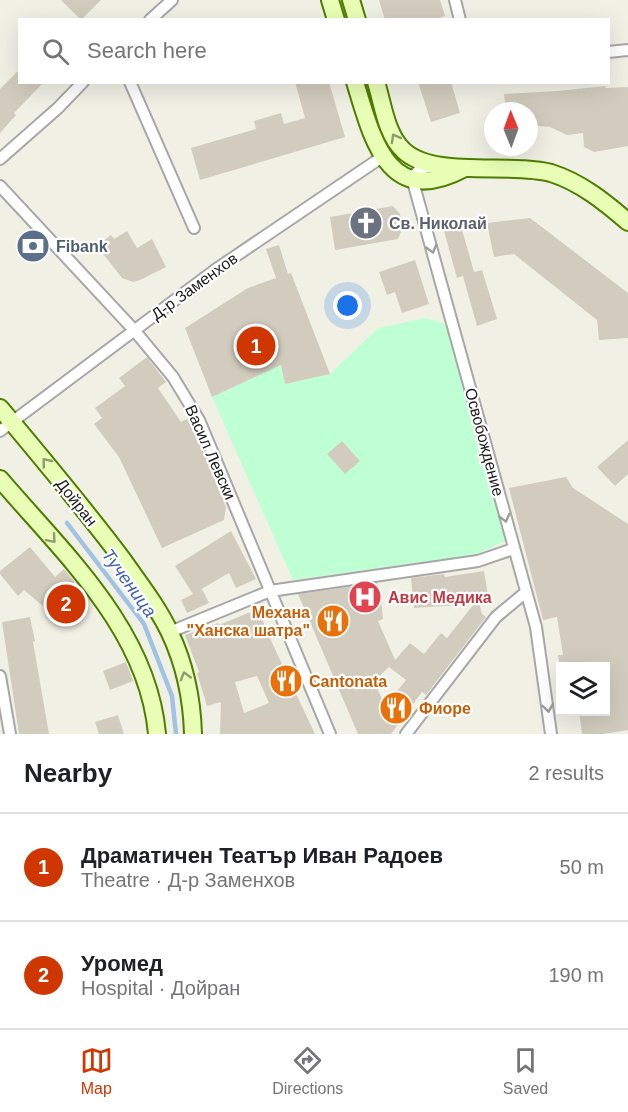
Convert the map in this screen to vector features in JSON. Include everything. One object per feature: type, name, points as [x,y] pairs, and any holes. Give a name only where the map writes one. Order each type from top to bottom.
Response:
[{"type":"main road","points":[[330,0],[335,18]]},
{"type":"main road","points":[[351,0],[356,18]]},
{"type":"main road","points":[[356,84],[374,141],[382,157],[401,174],[427,180],[442,178],[464,169]]},
{"type":"main road","points":[[377,84],[397,144],[412,158],[464,169],[516,168],[550,173],[580,186],[628,222]]},
{"type":"main road","name":"Дойран","points":[[0,408],[6,426],[113,547],[146,592],[170,632],[189,688],[193,734]]},
{"type":"main road","points":[[0,479],[82,574],[123,630],[148,688],[157,734]]},
{"type":"street","points":[[152,18],[172,0]]},
{"type":"street","points":[[455,0],[460,18]]},
{"type":"street","points":[[610,52],[628,50]]},
{"type":"street","points":[[0,159],[58,108],[81,84]]},
{"type":"street","points":[[131,84],[194,228]]},
{"type":"street","name":"Д-р Заменхов","points":[[6,426],[215,270],[382,157]]},
{"type":"street","points":[[412,178],[419,170],[434,164]]},
{"type":"street","name":"Освобождение","points":[[412,178],[536,627],[551,734]]},
{"type":"street","name":"Васил Левски","points":[[0,186],[134,330],[173,377],[199,420],[330,734]]},
{"type":"street","points":[[170,632],[270,591],[478,561],[513,549]]},
{"type":"street","points":[[406,734],[496,617],[526,592]]},
{"type":"street","points":[[0,676],[10,734]]},
{"type":"green space","points":[[425,318],[443,323],[452,336],[514,537],[475,555],[293,580],[212,397],[281,365],[285,384],[330,374],[378,328]]},
{"type":"building","points":[[61,0],[101,0],[83,18],[79,18]]},
{"type":"building","points":[[379,0],[440,0],[445,16],[440,18],[384,18]]},
{"type":"building","points":[[18,71],[18,84],[42,84],[14,113],[16,115],[0,133],[0,89]]},
{"type":"building","points":[[296,84],[330,84],[345,137],[200,180],[191,148],[256,129],[254,121],[281,113],[284,124],[305,118]]},
{"type":"building","points":[[419,84],[452,84],[460,113],[431,122]]},
{"type":"building","points":[[605,86],[606,88],[628,87],[628,146],[594,152],[584,147],[583,133],[567,135],[550,127],[538,126],[538,102],[505,102],[504,94]]},
{"type":"building","name":"Св. Николай","points":[[393,206],[400,214],[402,229],[398,239],[335,250],[330,217]]},
{"type":"building","points":[[530,218],[628,293],[628,338],[599,340],[597,320],[514,254],[494,257],[487,223]]},
{"type":"building","points":[[461,226],[474,272],[482,270],[497,319],[477,326],[463,276],[457,278],[444,231]]},
{"type":"building","points":[[127,231],[137,248],[152,239],[166,267],[133,282],[122,278],[97,246],[111,235],[114,239]]},
{"type":"building","points":[[279,245],[288,274],[291,273],[330,374],[285,384],[281,365],[212,397],[185,328],[248,288],[276,278],[266,249]]},
{"type":"building","points":[[415,260],[429,304],[402,313],[395,292],[387,295],[379,272]]},
{"type":"building","points":[[147,357],[166,382],[158,388],[181,422],[189,418],[192,423],[226,507],[224,520],[162,548],[119,457],[94,424],[102,418],[95,408],[125,386],[119,378]]},
{"type":"building","points":[[628,440],[628,474],[615,486],[597,467]]},
{"type":"building","points":[[342,441],[360,461],[345,474],[327,454]]},
{"type":"building","points":[[566,477],[573,488],[628,524],[628,730],[603,734],[582,734],[580,716],[610,716],[610,662],[559,662],[558,655],[563,655],[557,617],[543,620],[509,488]]},
{"type":"building","points":[[231,531],[256,579],[236,588],[229,573],[198,591],[202,589],[209,603],[187,613],[181,600],[193,594],[175,566]]},
{"type":"building","points":[[30,547],[55,577],[64,569],[74,581],[73,592],[78,596],[65,611],[62,609],[56,617],[24,590],[18,596],[0,574],[0,571]]},
{"type":"building","points":[[484,571],[488,595],[477,596],[482,614],[486,617],[426,695],[422,692],[391,734],[358,734],[298,594],[377,583],[380,590],[383,619],[378,621],[395,660],[410,643],[424,654],[441,633],[447,638],[474,604],[414,608],[411,578],[444,574],[445,577]],"holes":[[[389,667],[406,680],[385,706],[374,681]]]},
{"type":"building","points":[[258,609],[315,734],[220,734],[221,702],[207,706],[197,673],[199,672],[185,635],[218,623],[219,625]],"holes":[[[257,676],[269,703],[244,713],[235,682]]]},
{"type":"building","points":[[30,617],[49,734],[19,734],[2,622]]},
{"type":"building","points":[[126,662],[133,681],[110,690],[103,671]]},
{"type":"building","points":[[118,715],[124,734],[99,734],[95,722]]},
{"type":"waterway","name":"Тученица","points":[[67,523],[144,624],[172,696],[176,734]]},
{"type":"place","name":"Св. Николай","points":[[366,223]]},
{"type":"place","name":"Fibank","points":[[33,246]]},
{"type":"place","name":"Драматичен Театър Иван Радоев","points":[[256,346]]},
{"type":"place","name":"Авис Медика","points":[[365,597]]},
{"type":"place","name":"Уромед","points":[[66,604]]},
{"type":"place","name":"Механа \"Ханска шатра\"","points":[[333,621]]},
{"type":"place","name":"Cantonata","points":[[286,681]]},
{"type":"place","name":"Фиоре","points":[[396,708]]}]
